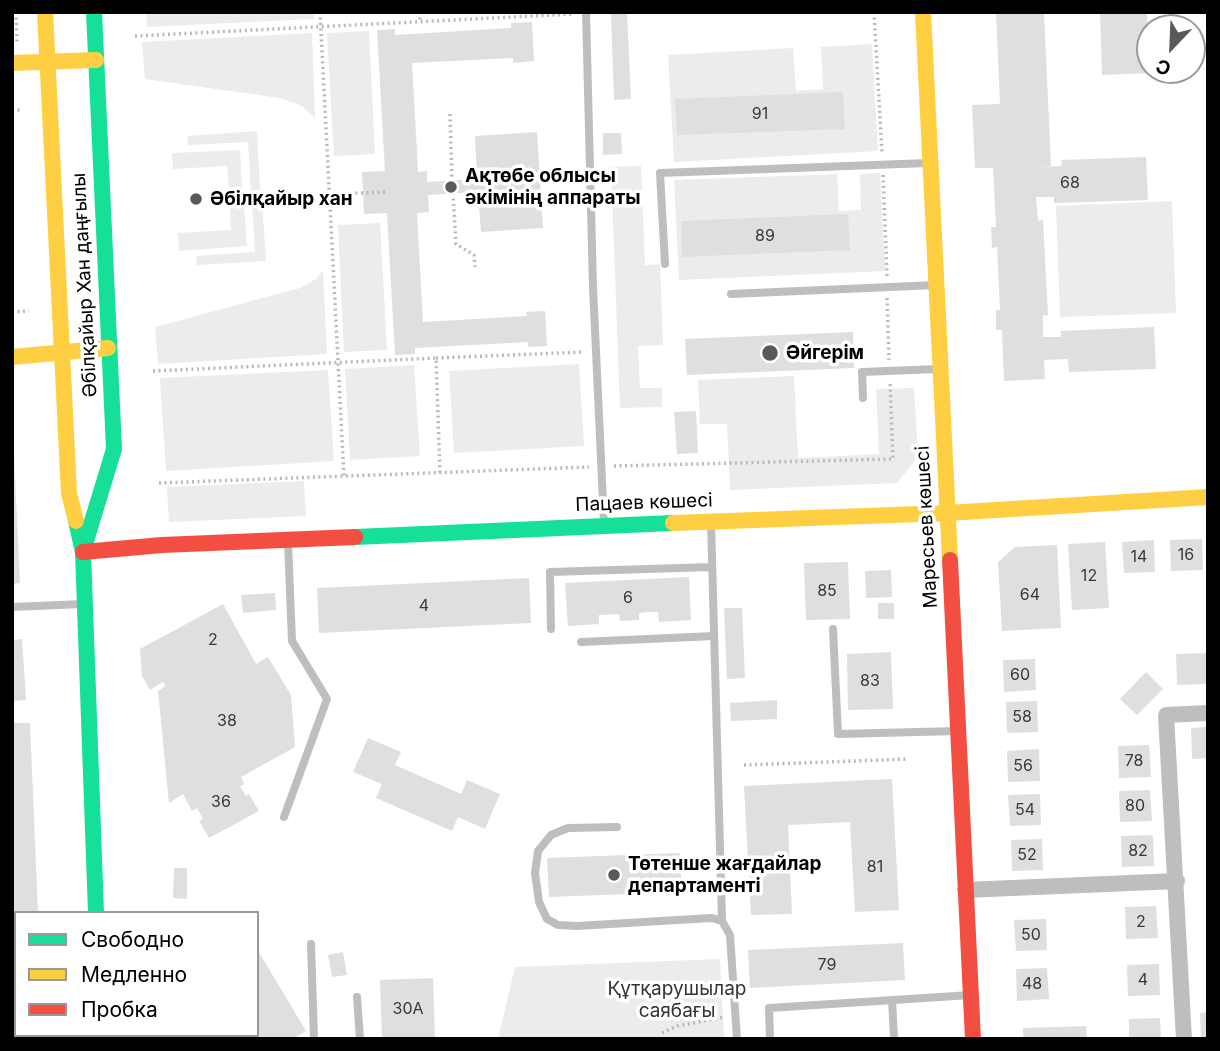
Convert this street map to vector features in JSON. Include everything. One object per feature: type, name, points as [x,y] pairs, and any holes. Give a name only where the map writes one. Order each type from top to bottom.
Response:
[{"type":"main road","name":"Әбілқайыр Хан даңғылы","points":[[45,12],[69,493],[83,552],[96,911]]},
{"type":"main road","name":"Әбілқайыр Хан даңғылы","points":[[83,552],[114,449],[94,12]]},
{"type":"main road","name":"Маресьев көшесі","points":[[923,12],[973,1039]]},
{"type":"main road","points":[[12,63],[96,60]]},
{"type":"main road","points":[[12,356],[108,348]]},
{"type":"main road","name":"Пацаев көшесі","points":[[83,552],[288,539],[947,513],[1208,497]]},
{"type":"street","points":[[1184,1039],[1166,715],[1208,713]]},
{"type":"street","points":[[965,890],[1177,881]]},
{"type":"lane","points":[[586,13],[604,526]]},
{"type":"lane","points":[[665,264],[660,173],[931,162]]},
{"type":"lane","points":[[731,294],[936,285]]},
{"type":"lane","points":[[863,398],[862,372],[940,369]]},
{"type":"lane","points":[[711,521],[722,921],[730,935],[737,1039]]},
{"type":"lane","points":[[284,817],[327,699],[292,641],[288,539]]},
{"type":"lane","points":[[551,629],[550,572],[712,567]]},
{"type":"lane","points":[[12,607],[83,604]]},
{"type":"lane","points":[[834,629],[838,734],[958,731]]},
{"type":"lane","points":[[581,642],[714,636]]},
{"type":"lane","points":[[617,827],[568,828],[551,835],[538,851],[536,873],[539,902],[547,919],[558,925],[577,926],[712,918],[722,921]]},
{"type":"lane","points":[[311,944],[314,1039]]},
{"type":"lane","points":[[770,1039],[769,1008],[971,995]]},
{"type":"lane","points":[[357,997],[360,1039]]},
{"type":"lane","points":[[892,1000],[894,1039]]},
{"type":"path","points":[[16,12],[18,42]]},
{"type":"path","points":[[320,12],[344,477]]},
{"type":"path","points":[[420,12],[420,21]]},
{"type":"path","points":[[159,483],[601,466],[893,459],[883,164],[874,12]]},
{"type":"path","points":[[135,36],[586,13]]},
{"type":"path","points":[[12,110],[21,110]]},
{"type":"path","points":[[450,114],[452,181]]},
{"type":"path","points":[[285,196],[386,192]]},
{"type":"path","points":[[453,193],[456,244],[474,255],[475,267]]},
{"type":"path","points":[[12,312],[29,311]]},
{"type":"path","points":[[153,371],[596,352]]},
{"type":"path","points":[[436,358],[440,474]]},
{"type":"path","points":[[744,765],[908,759]]},
{"type":"path","points":[[662,1033],[677,1026],[727,1016]]},
{"type":"green space","points":[[146,12],[314,12],[314,19],[147,27]]},
{"type":"green space","points":[[369,31],[375,154],[334,156],[327,33]]},
{"type":"green space","points":[[312,33],[315,118],[302,106],[280,98],[145,79],[142,42]]},
{"type":"green space","points":[[872,44],[878,151],[674,162],[668,55],[793,48],[796,91],[823,89],[821,47]]},
{"type":"green space","points":[[257,131],[260,190],[251,191],[248,142],[188,145],[187,136]]},
{"type":"green space","points":[[240,150],[242,188],[229,189],[227,166],[173,169],[172,153]]},
{"type":"green space","points":[[641,166],[645,265],[660,264],[663,345],[638,346],[640,388],[662,388],[662,407],[620,408],[611,167]]},
{"type":"green space","points":[[880,173],[885,271],[679,280],[674,180],[837,174],[839,211],[861,210],[860,174]]},
{"type":"green space","points":[[252,201],[262,201],[266,261],[197,265],[196,256],[255,252]]},
{"type":"green space","points":[[1172,201],[1176,313],[1060,317],[1056,206]]},
{"type":"green space","points":[[244,206],[247,246],[179,251],[178,233],[231,230],[230,207]]},
{"type":"green space","points":[[380,223],[387,350],[344,352],[338,225]]},
{"type":"green space","points":[[323,270],[327,354],[158,364],[155,327],[300,288],[316,279]]},
{"type":"green space","points":[[579,364],[584,446],[454,453],[449,371]]},
{"type":"green space","points":[[414,365],[420,456],[350,460],[345,369]]},
{"type":"green space","points":[[328,370],[334,461],[166,471],[160,378]]},
{"type":"green space","points":[[794,376],[798,458],[879,454],[876,389],[914,388],[918,457],[897,483],[730,490],[727,424],[700,424],[698,380]]},
{"type":"green space","points":[[304,481],[306,516],[169,522],[167,487]]},
{"type":"green space","name":"Құтқарушылар саябағы","points":[[720,959],[724,1039],[498,1039],[515,967]]},
{"type":"building","points":[[611,12],[627,12],[631,99],[614,100]]},
{"type":"building","points":[[996,12],[1044,12],[1051,166],[1040,167],[1062,166],[1061,160],[1146,157],[1148,200],[1054,203],[1054,197],[1036,197],[1038,221],[1043,220],[1048,315],[1043,316],[1043,337],[1061,337],[1061,331],[1154,327],[1156,369],[1069,372],[1068,359],[1044,360],[1045,379],[1004,381],[1002,330],[996,330],[996,310],[1000,310],[997,247],[992,248],[991,227],[996,227],[993,168],[975,168],[972,105],[1000,104]]},
{"type":"building","points":[[1100,12],[1147,12],[1136,14],[1136,74],[1102,75]]},
{"type":"building","name":"Ақтөбе облысы әкімінің аппараты","points":[[532,22],[534,61],[513,63],[513,58],[412,63],[418,172],[427,171],[427,182],[477,179],[475,136],[537,132],[543,228],[481,232],[478,192],[428,195],[429,212],[417,213],[423,322],[527,316],[526,312],[545,311],[547,346],[528,347],[528,342],[415,348],[415,354],[395,355],[387,213],[364,214],[362,172],[385,171],[377,30],[395,29],[395,35],[511,28],[511,23]]},
{"type":"building","points":[[843,92],[845,129],[677,135],[675,99]]},
{"type":"building","points":[[603,133],[621,133],[622,154],[603,155]]},
{"type":"building","points":[[848,214],[850,250],[682,257],[681,221]]},
{"type":"building","name":"Әйгерім","points":[[853,332],[854,368],[687,375],[685,339]]},
{"type":"building","points":[[696,411],[698,453],[677,454],[674,412]]},
{"type":"building","points":[[12,457],[20,583],[12,584]]},
{"type":"building","points":[[1202,539],[1203,570],[1171,571],[1170,540]]},
{"type":"building","points":[[1154,540],[1155,572],[1124,573],[1122,542]]},
{"type":"building","points":[[1105,542],[1109,608],[1072,610],[1068,544]]},
{"type":"building","points":[[1057,545],[1061,628],[1002,631],[998,562],[1015,547]]},
{"type":"building","points":[[848,562],[850,619],[806,620],[804,563]]},
{"type":"building","points":[[891,570],[892,597],[866,598],[865,571]]},
{"type":"building","points":[[689,577],[691,620],[659,622],[658,612],[649,612],[639,613],[639,620],[620,621],[619,614],[599,615],[599,624],[568,626],[565,583]]},
{"type":"building","points":[[529,578],[531,623],[319,633],[317,588]]},
{"type":"building","points":[[275,593],[276,610],[243,613],[241,595]]},
{"type":"building","points":[[878,603],[894,603],[894,619],[878,619]]},
{"type":"building","points":[[223,604],[256,664],[268,657],[291,695],[295,747],[241,777],[244,784],[240,786],[246,796],[249,794],[259,811],[209,838],[199,821],[203,819],[197,808],[192,811],[183,794],[169,803],[158,691],[165,686],[163,682],[150,690],[142,676],[140,649]]},
{"type":"building","points":[[724,608],[742,608],[745,678],[727,679]]},
{"type":"building","points":[[22,639],[26,700],[12,701],[12,640]]},
{"type":"building","points":[[891,652],[893,709],[848,710],[847,654]]},
{"type":"building","points":[[1208,653],[1208,684],[1177,685],[1176,654]]},
{"type":"building","points":[[1035,659],[1036,690],[1004,692],[1003,660]]},
{"type":"building","points":[[1146,672],[1163,689],[1137,715],[1120,699]]},
{"type":"building","points":[[777,700],[777,719],[731,721],[730,703]]},
{"type":"building","points":[[1037,701],[1038,732],[1007,733],[1006,702]]},
{"type":"building","points":[[12,723],[30,723],[38,911],[14,911],[12,918]]},
{"type":"building","points":[[1208,727],[1208,758],[1192,759],[1191,728]]},
{"type":"building","points":[[368,738],[401,752],[395,765],[461,794],[467,780],[500,794],[485,829],[458,817],[452,831],[376,798],[382,784],[353,772]]},
{"type":"building","points":[[1149,745],[1151,777],[1119,778],[1118,746]]},
{"type":"building","points":[[1039,749],[1040,781],[1008,782],[1007,751]]},
{"type":"building","points":[[892,779],[899,910],[855,912],[850,822],[788,825],[792,914],[751,915],[744,786]]},
{"type":"building","points":[[1150,790],[1152,821],[1120,822],[1119,791]]},
{"type":"building","points":[[1040,794],[1041,825],[1010,826],[1008,795]]},
{"type":"building","points":[[1153,835],[1154,866],[1122,867],[1121,836]]},
{"type":"building","points":[[1042,839],[1043,870],[1012,871],[1011,840]]},
{"type":"building","name":"Төтенше жағдайлар департаменті","points":[[680,853],[682,892],[549,897],[547,858]]},
{"type":"building","points":[[174,868],[187,868],[187,899],[173,898]]},
{"type":"building","points":[[1156,906],[1158,938],[1126,939],[1125,907]]},
{"type":"building","points":[[1046,919],[1047,950],[1016,951],[1014,920]]},
{"type":"building","points":[[903,943],[905,980],[750,988],[748,950]]},
{"type":"building","points":[[259,952],[306,1031],[292,1039],[175,1039],[259,1037]]},
{"type":"building","points":[[343,952],[347,975],[332,977],[328,955]]},
{"type":"building","points":[[1159,964],[1160,995],[1128,996],[1127,965]]},
{"type":"building","points":[[1047,968],[1049,999],[1017,1001],[1016,969]]},
{"type":"building","points":[[433,978],[435,1039],[382,1039],[380,980]]},
{"type":"building","points":[[1208,1012],[1208,1039],[1201,1039],[1200,1013]]},
{"type":"building","points":[[1160,1018],[1161,1039],[1129,1039],[1129,1019]]},
{"type":"building","points":[[1086,1026],[1087,1039],[1023,1039],[1023,1028]]},
{"type":"traffic: fast","points":[[83,551],[114,449],[94,12]]},
{"type":"traffic: fast","points":[[76,521],[83,552],[96,911]]},
{"type":"traffic: fast","points":[[355,537],[673,523]]},
{"type":"traffic: slow","points":[[45,12],[69,493],[76,521]]},
{"type":"traffic: slow","points":[[923,12],[950,560]]},
{"type":"traffic: slow","points":[[12,63],[96,60]]},
{"type":"traffic: slow","points":[[12,357],[108,348]]},
{"type":"traffic: slow","points":[[673,523],[947,513],[1208,497]]},
{"type":"traffic: jam","points":[[83,552],[162,545],[355,537]]},
{"type":"traffic: jam","points":[[950,560],[973,1039]]},
{"type":"place","name":"Ақтөбе облысы әкімінің аппараты","points":[[451,187]]},
{"type":"place","name":"Әбілқайыр хан","points":[[196,199]]},
{"type":"place","name":"Әйгерім","points":[[770,353]]},
{"type":"place","name":"Төтенше жағдайлар департаменті","points":[[614,875]]}]
